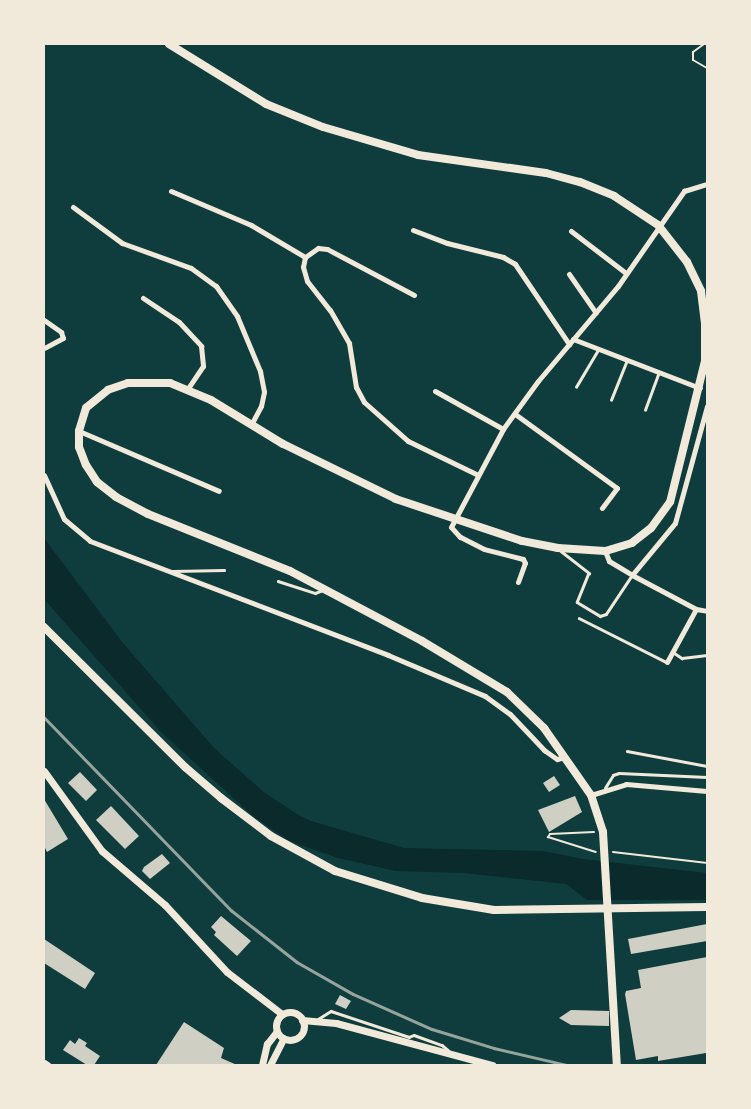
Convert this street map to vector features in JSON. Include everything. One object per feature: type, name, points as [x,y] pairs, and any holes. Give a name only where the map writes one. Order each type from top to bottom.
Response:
[{"type":"main road","points":[[169,44],[233,86],[295,117],[418,155],[546,173],[580,182],[614,196],[658,225],[687,262],[701,291],[706,326],[705,360],[700,388],[670,502],[651,528],[632,543],[604,551],[558,548],[454,521],[345,475],[251,425],[188,388],[152,381],[128,383],[108,390],[86,408],[79,431],[79,447],[86,465],[97,482],[116,497],[148,514],[290,571],[471,668],[507,692],[530,712],[565,756],[591,795],[604,851],[617,1065]]},
{"type":"main road","points":[[44,627],[192,774],[249,821],[306,857],[374,885],[456,906],[513,911],[608,907],[707,907]]},
{"type":"street","points":[[518,582],[525,563],[523,559],[494,553],[460,537],[452,530],[454,521],[503,429],[573,339],[596,313],[658,225],[684,192],[707,184]]},
{"type":"street","points":[[170,191],[251,224],[305,256]]},
{"type":"street","points":[[73,207],[122,243],[190,268],[216,286],[237,316],[260,370],[264,392],[261,406],[251,425]]},
{"type":"street","points":[[414,230],[447,243],[503,257],[515,264],[569,344]]},
{"type":"street","points":[[571,231],[626,273]]},
{"type":"street","points":[[414,295],[327,249],[318,248],[305,256],[303,267],[307,282],[330,310],[349,343],[356,387],[364,402],[408,441],[478,475]]},
{"type":"street","points":[[569,274],[596,313]]},
{"type":"street","points":[[143,298],[179,322],[201,346],[202,366],[188,388]]},
{"type":"street","points":[[44,320],[61,332],[63,338],[44,348]]},
{"type":"street","points":[[573,339],[700,388]]},
{"type":"street","points":[[435,391],[503,429]]},
{"type":"street","points":[[632,575],[675,523],[707,406]]},
{"type":"street","points":[[515,414],[616,488],[602,508]]},
{"type":"street","points":[[79,431],[219,491]]},
{"type":"street","points":[[44,475],[58,511],[84,538],[486,696],[510,714],[544,750],[557,759],[565,756]]},
{"type":"street","points":[[604,551],[609,561],[632,575],[696,609],[707,611]]},
{"type":"street","points":[[667,662],[696,609]]},
{"type":"street","points":[[44,771],[105,854],[165,905],[227,972],[282,1014]]},
{"type":"street","points":[[591,795],[605,788],[626,784],[707,791]]},
{"type":"street","points":[[262,1065],[267,1044],[277,1032],[277,1020],[282,1014],[294,1012],[302,1020],[317,1019],[378,1031],[452,1055],[492,1065]]},
{"type":"street","points":[[277,1032],[284,1038],[294,1039],[300,1035],[302,1020]]},
{"type":"street","points":[[270,1065],[284,1038]]},
{"type":"lane","points":[[576,387],[598,349]]},
{"type":"lane","points":[[611,400],[627,360]]},
{"type":"lane","points":[[646,410],[659,372]]},
{"type":"lane","points":[[558,548],[589,573],[577,602],[600,616],[606,614],[632,575]]},
{"type":"lane","points":[[169,571],[224,570]]},
{"type":"lane","points":[[278,581],[315,593],[324,590]]},
{"type":"lane","points":[[579,618],[667,662]]},
{"type":"lane","points":[[673,652],[682,658],[707,655]]},
{"type":"lane","points":[[627,751],[707,766]]},
{"type":"lane","points":[[605,788],[613,775],[619,773],[707,777]]},
{"type":"lane","points":[[317,1019],[331,1011],[378,1031]]},
{"type":"lane","points":[[336,1023],[339,1013]]},
{"type":"path","points":[[704,44],[693,52],[693,60],[707,68]]},
{"type":"path","points":[[588,832],[550,834],[548,837],[554,841],[604,851],[707,863]]},
{"type":"water","points":[[44,538],[123,643],[215,749],[265,793],[297,814],[311,821],[404,848],[543,851],[583,859],[707,873],[707,900],[587,900],[566,884],[463,873],[396,871],[338,858],[289,841],[253,816],[161,732],[44,599]]},
{"type":"building","points":[[80,772],[97,790],[86,801],[68,783]]},
{"type":"building","points":[[554,776],[560,785],[549,792],[543,783]]},
{"type":"building","points":[[575,796],[582,812],[549,832],[538,810]]},
{"type":"building","points":[[44,799],[68,839],[47,852],[44,846]]},
{"type":"building","points":[[111,806],[139,836],[125,849],[96,820]]},
{"type":"building","points":[[162,854],[170,863],[150,879],[142,871],[144,867]]},
{"type":"building","points":[[221,916],[251,941],[237,956],[214,935],[216,932],[211,927]]},
{"type":"building","points":[[707,924],[707,941],[631,954],[628,939]]},
{"type":"building","points":[[44,939],[95,973],[85,989],[44,963]]},
{"type":"building","points":[[707,957],[707,1056],[706,1053],[658,1061],[658,1056],[636,1060],[625,994],[626,991],[641,988],[638,970]]},
{"type":"building","points":[[340,995],[351,1001],[346,1009],[335,1004]]},
{"type":"building","points":[[571,1010],[609,1011],[609,1026],[571,1025],[559,1018]]},
{"type":"building","points":[[184,1022],[224,1048],[221,1058],[237,1065],[156,1065]]},
{"type":"building","points":[[79,1038],[87,1043],[85,1046],[100,1056],[94,1065],[87,1065],[63,1050],[70,1040],[75,1044]]},
{"type":"railway","points":[[44,717],[231,910],[297,962],[353,994],[432,1029],[494,1048],[567,1065]]}]
